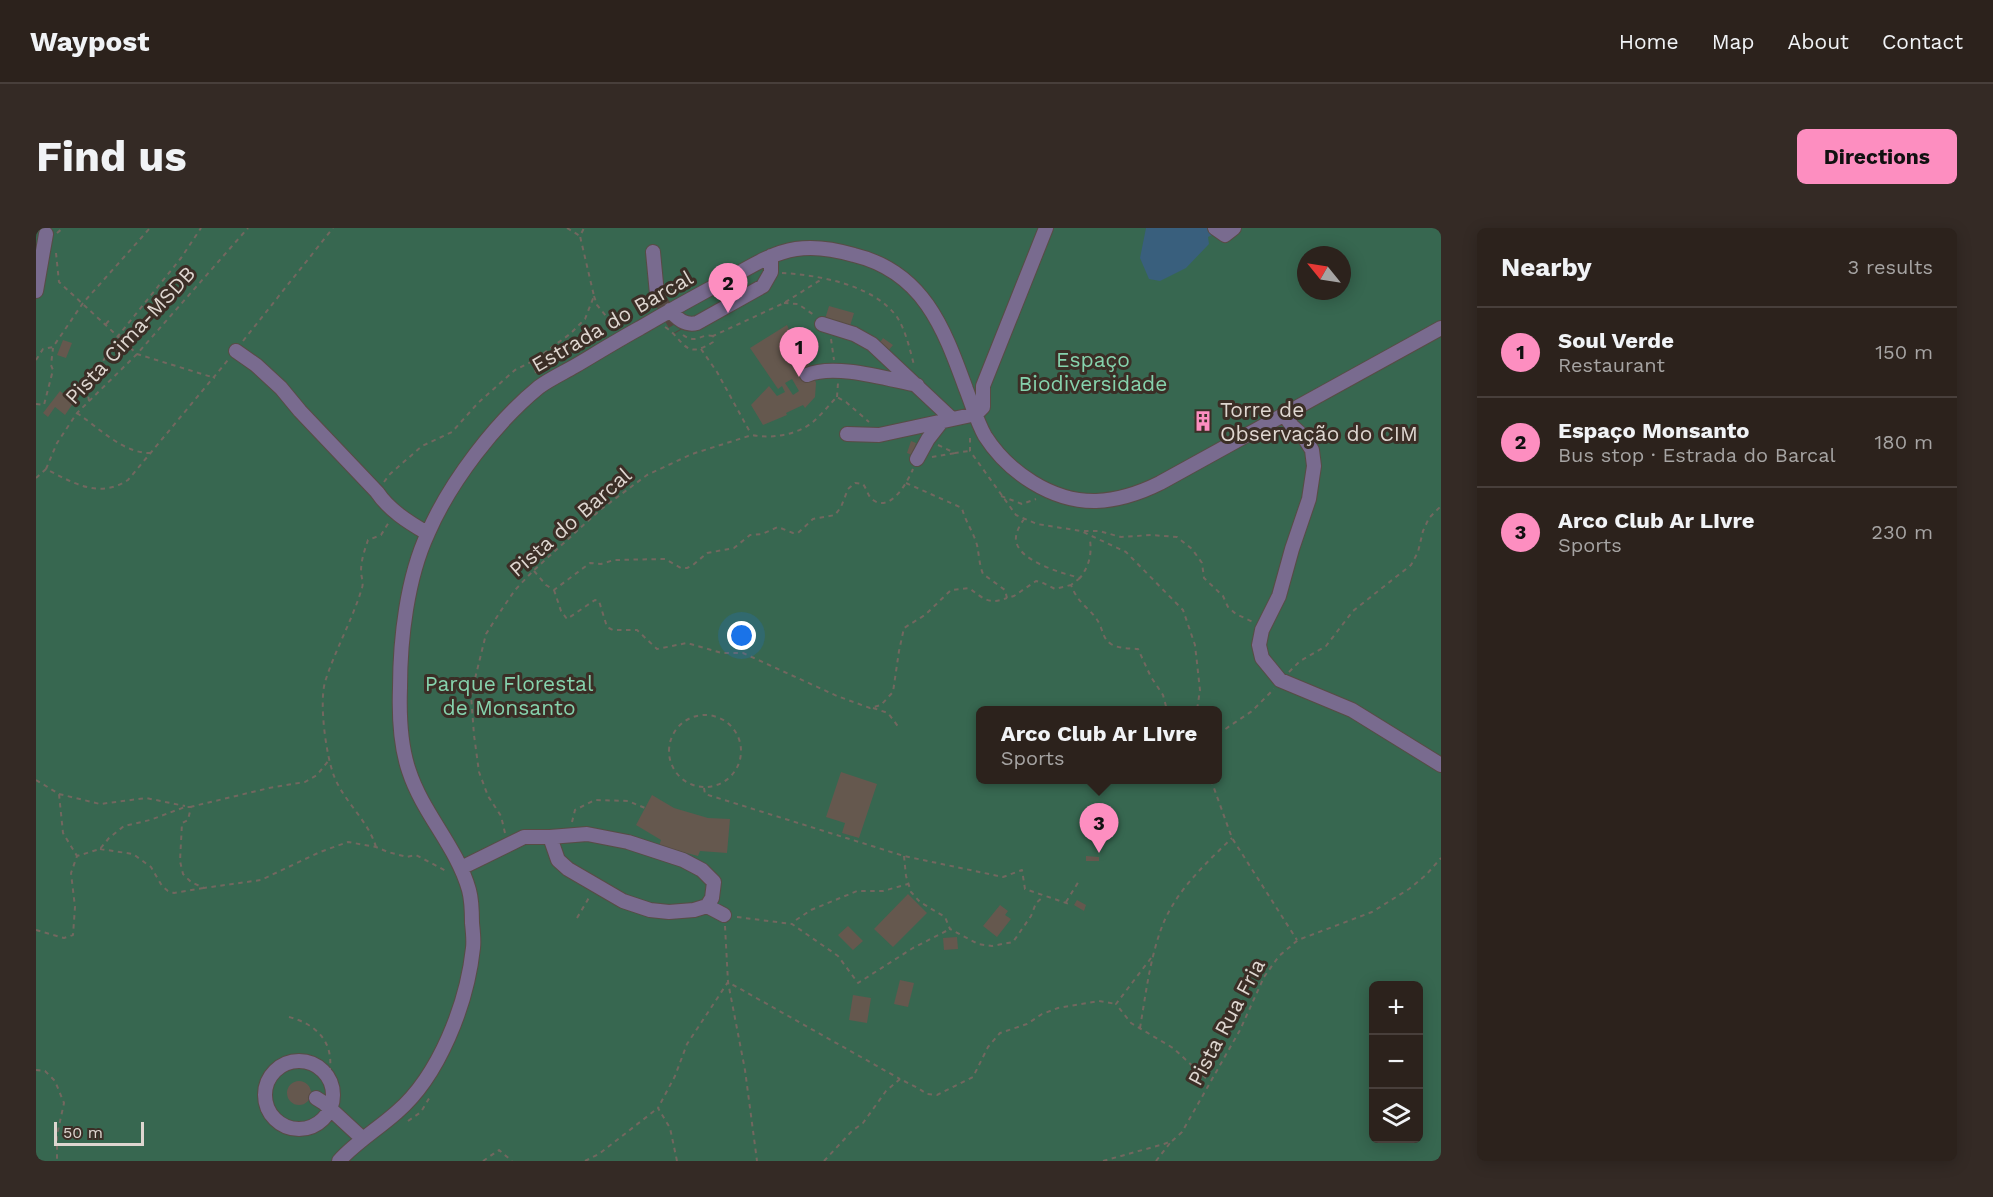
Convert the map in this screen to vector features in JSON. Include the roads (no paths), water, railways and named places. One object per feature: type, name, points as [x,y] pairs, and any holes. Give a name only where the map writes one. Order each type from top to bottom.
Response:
[{"type":"street","points":[[847,434],[879,435],[976,414],[983,407],[983,386],[1046,228]]},
{"type":"street","points":[[1215,228],[1225,235],[1234,228]]},
{"type":"street","points":[[36,291],[45,236]]},
{"type":"street","name":"Estrada do Barcal","points":[[339,1161],[415,1095],[441,1055],[462,997],[474,946],[470,894],[461,868],[417,791],[403,750],[399,713],[403,636],[416,565],[427,533],[449,494],[476,455],[502,422],[541,386],[670,310],[771,256],[806,248],[850,254],[878,263],[914,287],[940,323],[984,434],[1002,457],[1020,474],[1041,487],[1077,499],[1094,501],[1116,499],[1139,493],[1441,328]]},
{"type":"street","points":[[653,252],[657,294]]},
{"type":"street","points":[[670,310],[677,319],[686,323],[697,323],[762,286],[771,272],[771,256]]},
{"type":"street","points":[[822,324],[863,338],[919,386],[947,419]]},
{"type":"street","points":[[236,351],[282,388],[300,411],[382,500],[407,521],[427,533]]},
{"type":"street","points":[[807,375],[815,372],[853,372],[919,386]]},
{"type":"street","points":[[1284,414],[1312,450],[1314,466],[1309,499],[1279,596],[1262,630],[1259,645],[1262,658],[1280,680],[1352,710],[1441,765]]},
{"type":"street","points":[[919,462],[928,439],[947,419]]},
{"type":"street","points":[[461,868],[524,837],[587,834],[628,842],[683,860],[702,870],[714,882],[712,898],[707,906],[694,910],[669,912],[650,910],[623,900],[568,869],[558,860],[550,837]]},
{"type":"street","points":[[707,906],[724,915]]},
{"type":"street","points":[[291,1061],[304,1061],[316,1065],[326,1073],[332,1084],[333,1097],[330,1109],[323,1120],[312,1127],[300,1130],[287,1128],[276,1122],[268,1112],[264,1100],[265,1087],[270,1075],[279,1066],[291,1061]]},
{"type":"street","points":[[316,1098],[363,1139]]},
{"type":"water","points":[[1146,228],[1210,228],[1212,235],[1208,237],[1209,244],[1186,268],[1160,281],[1149,279],[1140,258]]},
{"type":"tunnel","points":[[657,294],[679,331]]},
{"type":"place","name":"Espaço Monsanto","points":[[728,313]]},
{"type":"place","name":"Soul Verde","points":[[799,377]]},
{"type":"place","name":"Torre de Observação do CIM","points":[[1203,421]]},
{"type":"place","name":"Arco Club Ar LIvre","points":[[1099,853]]},
{"type":"park label","name":"Espaço Biodiversidade","points":[[1093,371]]},
{"type":"park label","name":"Parque Florestal de Monsanto","points":[[509,695]]}]
